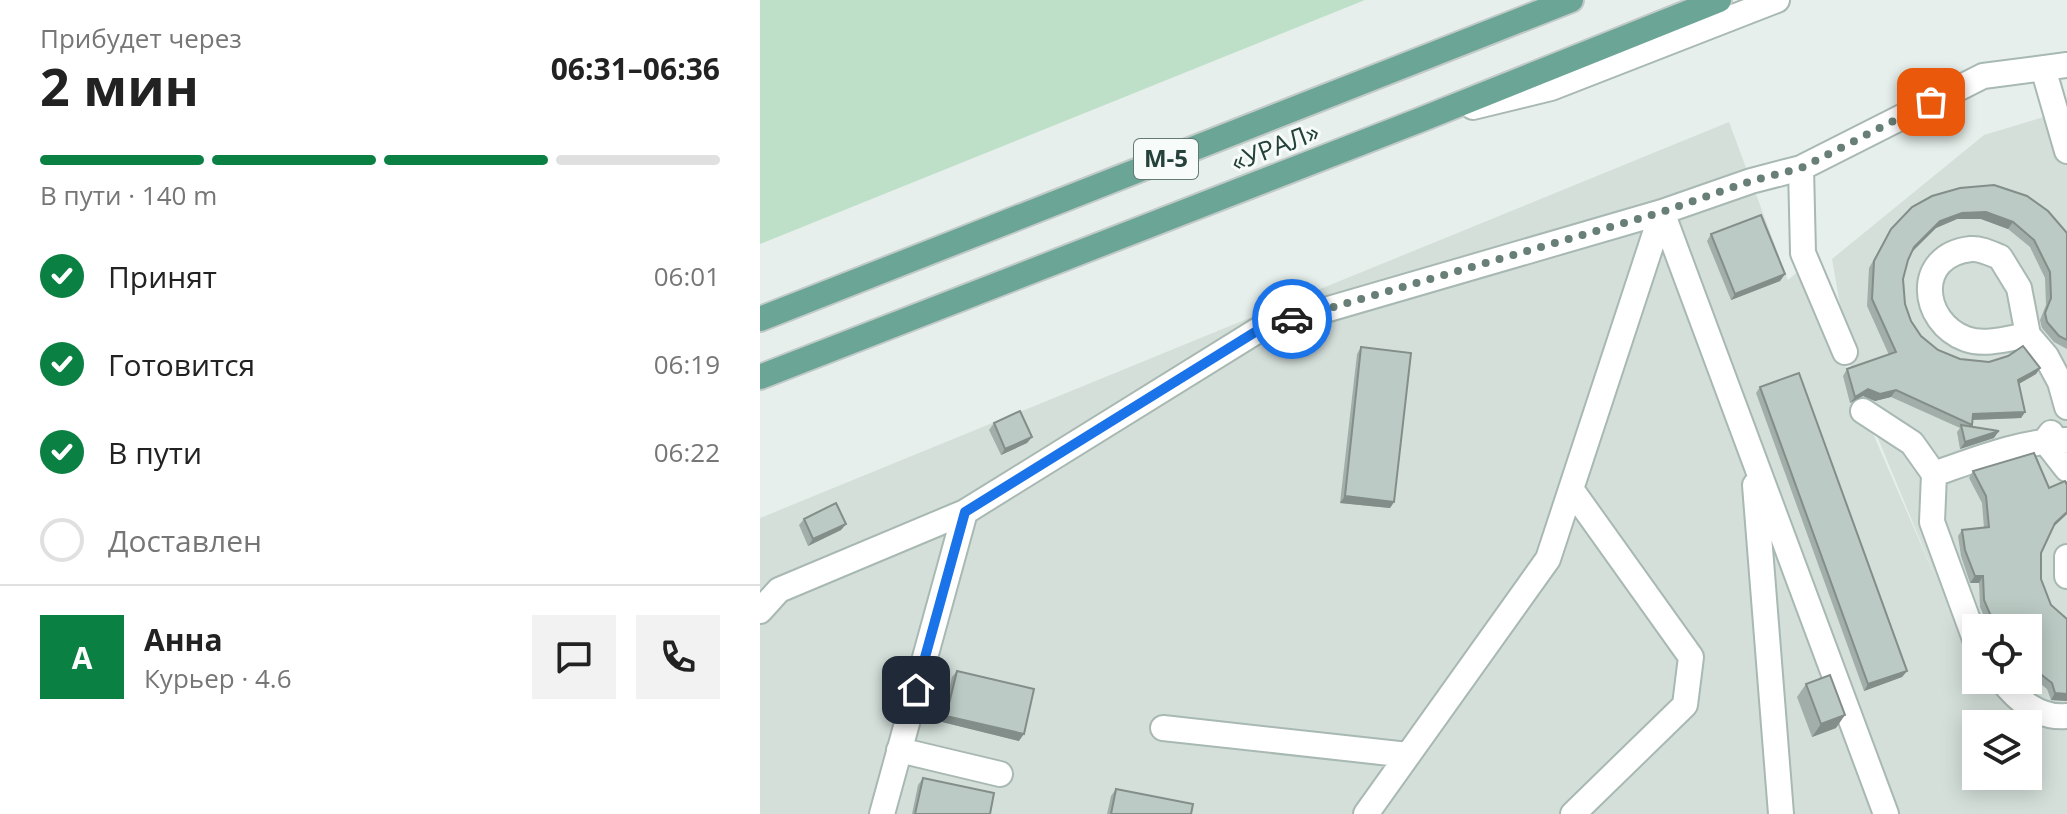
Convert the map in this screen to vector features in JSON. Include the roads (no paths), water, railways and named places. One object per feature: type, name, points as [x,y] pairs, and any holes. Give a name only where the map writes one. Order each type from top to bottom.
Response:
[{"type":"main road","name":"«УРАЛ»","points":[[760,319],[1571,0]]},
{"type":"main road","name":"«УРАЛ»","points":[[760,377],[1719,0]]},
{"type":"street","points":[[1420,120],[1551,88],[1777,0]]},
{"type":"street","points":[[760,611],[779,590],[965,512],[1260,329],[1662,212],[1751,181],[1801,168],[1983,76],[2055,66],[2067,151]]},
{"type":"street","points":[[1801,168],[1803,253],[1845,352]]},
{"type":"street","points":[[1662,212],[1886,814]]},
{"type":"street","points":[[1366,814],[1548,559],[1662,212]]},
{"type":"street","points":[[2028,335],[1990,341],[1967,340],[1942,324],[1931,300],[1930,277],[1943,258],[1973,248],[2000,257],[2019,288],[2028,335],[2060,382],[2067,410],[2056,440],[2067,469]]},
{"type":"street","points":[[1863,411],[1912,443],[1934,474],[1932,522],[1966,614]]},
{"type":"street","points":[[1934,474],[1993,454],[2056,440]]},
{"type":"street","points":[[1753,458],[1781,814]]},
{"type":"street","points":[[1571,489],[1691,657],[1685,705],[1573,814]]},
{"type":"street","points":[[882,814],[965,512]]},
{"type":"street","points":[[2067,557],[2067,576]]},
{"type":"street","points":[[2013,694],[2017,699],[2054,717],[2067,716]]},
{"type":"street","points":[[1163,728],[1408,755]]},
{"type":"street","points":[[899,750],[1000,774]]}]
